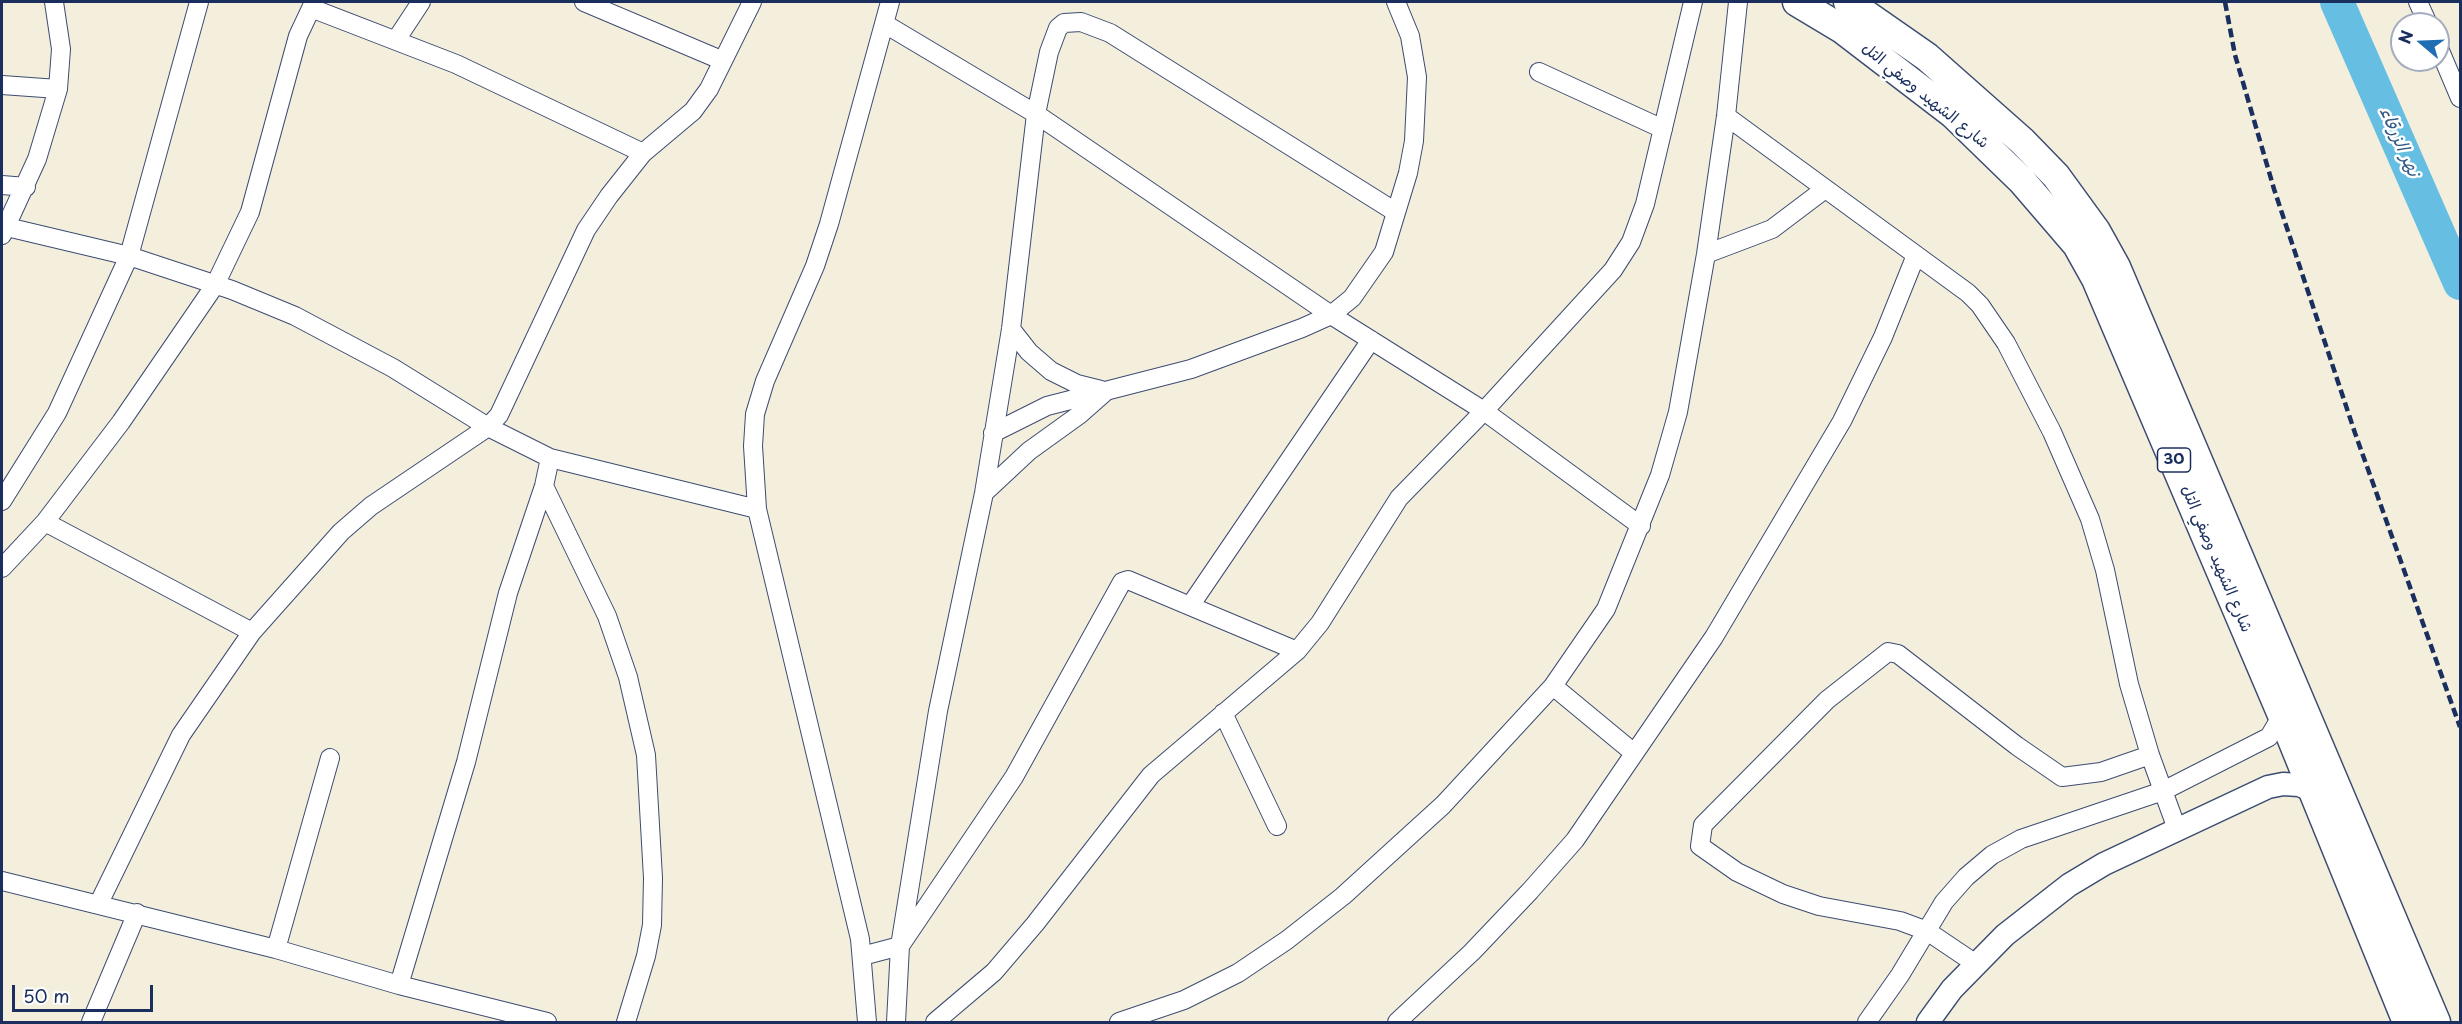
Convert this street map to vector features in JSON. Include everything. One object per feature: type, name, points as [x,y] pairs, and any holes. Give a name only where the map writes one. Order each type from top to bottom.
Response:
[{"type":"main road","name":"شارع الشهيد وصفي التل","points":[[1797,2],[1842,29],[1953,114],[2022,181],[2077,245],[2096,279],[2314,790],[2407,1023]]},
{"type":"main road","name":"شارع الشهيد وصفي التل","points":[[1848,2],[1927,57],[2022,141],[2056,176],[2096,231],[2130,299],[2436,1023]]},
{"type":"street","points":[[54,2],[62,49],[58,89],[38,159],[4,231],[129,256],[284,311],[393,368],[488,428],[550,458],[757,509]]},
{"type":"street","points":[[2,501],[57,413],[129,256],[199,2]]},
{"type":"street","points":[[396,40],[421,2]]},
{"type":"street","points":[[584,2],[721,60]]},
{"type":"street","points":[[99,903],[181,735],[252,632],[341,532],[371,506],[488,428],[508,398],[586,230],[643,153],[693,111],[709,89],[721,60],[752,2]]},
{"type":"street","points":[[867,1023],[862,956],[757,509],[753,446],[755,414],[765,381],[815,266],[829,224],[890,2]]},
{"type":"street","points":[[993,433],[1047,406],[1191,369],[1331,315],[1352,298],[1384,252],[1394,211],[1408,173],[1417,108],[1417,77],[1410,36],[1396,2]]},
{"type":"street","points":[[935,1023],[994,972],[1035,924],[1151,775],[1297,651],[1320,623],[1399,498],[1484,411],[1613,270],[1624,254],[1645,204],[1693,2]]},
{"type":"street","points":[[1119,1023],[1184,1000],[1238,973],[1297,932],[1390,856],[1443,805],[1554,686],[1606,609],[1663,466],[1678,412],[1706,254],[1726,116],[1738,2]]},
{"type":"street","points":[[2,568],[45,522],[164,362],[215,285],[250,212],[298,36],[313,5],[456,64],[643,153]]},
{"type":"street","points":[[896,1023],[900,946],[939,711],[984,492],[1011,329],[1036,114],[1053,37],[1064,23],[1081,22],[1110,33],[1394,211]]},
{"type":"street","points":[[885,24],[1036,114],[1331,315],[1484,411],[1641,526]]},
{"type":"street","points":[[1539,72],[1663,129]]},
{"type":"street","points":[[2449,72],[2460,98]]},
{"type":"street","points":[[2,85],[58,89]]},
{"type":"street","points":[[1726,116],[1968,293],[1980,305],[2006,343],[2052,432],[2093,529],[2105,570],[2129,684],[2150,755],[2177,829]]},
{"type":"street","points":[[2,184],[26,187]]},
{"type":"street","points":[[1706,254],[1772,229],[1825,189]]},
{"type":"street","points":[[1397,1023],[1530,891],[1575,840],[1714,637],[1816,469],[1865,377],[1916,255]]},
{"type":"street","points":[[1011,329],[1029,352],[1052,371],[1077,384],[1106,392]]},
{"type":"street","points":[[1190,606],[1371,340]]},
{"type":"street","points":[[984,492],[1029,451],[1079,415],[1106,392]]},
{"type":"street","points":[[399,986],[466,762],[508,593],[544,486],[550,458]]},
{"type":"street","points":[[544,486],[607,616],[628,677],[646,754],[653,878],[652,925],[646,956],[626,1023]]},
{"type":"street","points":[[45,522],[252,632]]},
{"type":"street","points":[[862,956],[900,946],[1014,777],[1118,586],[1128,580],[1297,651]]},
{"type":"street","points":[[1976,964],[1927,931],[1900,921],[1820,906],[1783,894],[1737,872],[1700,846],[1703,825],[1827,700],[1888,652],[1898,654],[2017,746],[2062,777],[2101,772],[2150,755]]},
{"type":"street","points":[[1554,686],[1634,753]]},
{"type":"street","points":[[1223,713],[1278,826]]},
{"type":"street","points":[[1867,1023],[1944,902],[1966,877],[1992,855],[2021,839],[2163,791],[2269,737],[2282,716]]},
{"type":"street","points":[[276,949],[330,758]]},
{"type":"street","points":[[1928,1023],[1952,989],[2012,928],[2069,885],[2104,864],[2268,788],[2283,784],[2299,785],[2314,790]]},
{"type":"street","points":[[2,881],[99,903],[276,949],[399,986],[547,1023]]},
{"type":"street","points":[[91,1023],[137,913]]},
{"type":"waterway","name":"نهر الزرقاء","points":[[2337,2],[2460,283]]},
{"type":"railway","points":[[2225,2],[2235,55],[2274,189],[2355,433],[2460,727]]}]
